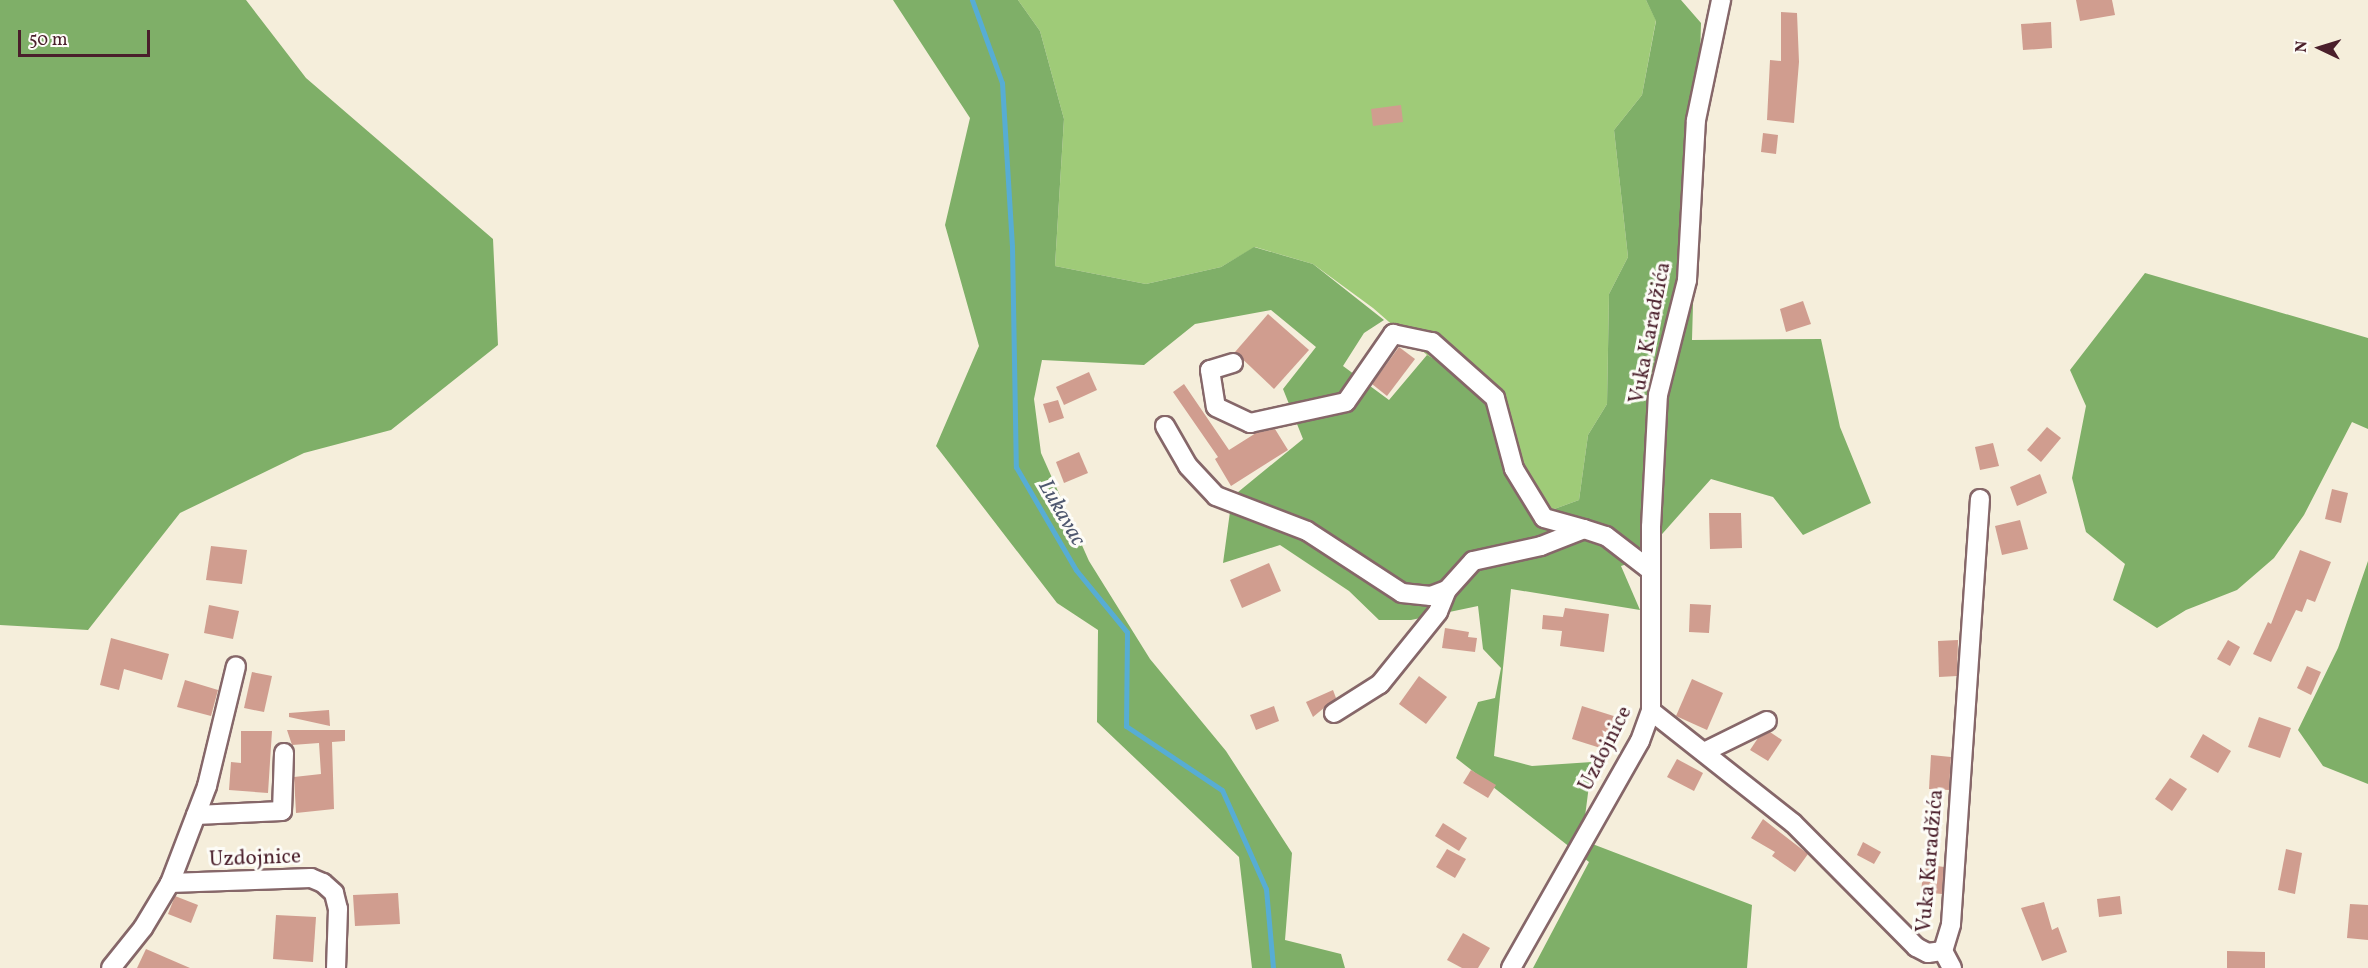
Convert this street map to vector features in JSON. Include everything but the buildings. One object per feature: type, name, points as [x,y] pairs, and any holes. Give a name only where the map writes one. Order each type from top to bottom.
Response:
[{"type":"street","name":"Vuka Karadžića","points":[[1650,570],[1658,395],[1688,280],[1696,120],[1721,0]]},
{"type":"street","points":[[1233,363],[1210,370],[1216,407],[1250,423],[1346,402],[1393,334],[1432,342],[1495,398],[1514,469],[1544,518],[1606,536],[1650,570]]},
{"type":"street","points":[[1165,426],[1188,466],[1216,496],[1307,531],[1402,593],[1431,596],[1447,590]]},
{"type":"street","name":"Vuka Karadžića","points":[[1652,711],[1793,823],[1916,947],[1928,953],[1943,951],[1951,924],[1980,499]]},
{"type":"street","points":[[1334,713],[1380,684],[1438,612],[1447,590],[1473,561],[1541,546],[1584,529]]},
{"type":"street","name":"Uzdojnice","points":[[1511,968],[1640,741],[1652,711],[1650,570]]},
{"type":"street","points":[[111,968],[143,928],[170,883],[207,786],[236,666]]},
{"type":"street","points":[[1704,752],[1767,721]]},
{"type":"street","points":[[196,815],[282,811],[284,753]]},
{"type":"street","name":"Uzdojnice","points":[[170,883],[311,878],[324,883],[334,893],[338,909],[336,968]]},
{"type":"street","points":[[1943,951],[1952,968]]},
{"type":"green space","points":[[0,0],[246,0],[306,78],[493,239],[498,345],[391,430],[304,453],[180,513],[88,630],[0,625]]},
{"type":"green space","points":[[893,0],[1018,0],[1040,31],[1064,119],[1055,266],[1146,284],[1221,267],[1254,247],[1313,264],[1384,320],[1364,333],[1343,366],[1389,400],[1427,355],[1500,394],[1500,459],[1535,516],[1579,500],[1588,435],[1607,404],[1609,294],[1628,257],[1614,130],[1642,95],[1656,21],[1646,0],[1681,0],[1701,23],[1692,340],[1821,339],[1840,427],[1871,503],[1803,535],[1773,497],[1711,479],[1639,560],[1621,566],[1640,610],[1511,589],[1494,756],[1532,766],[1592,762],[1582,840],[1752,905],[1747,968],[1533,968],[1589,862],[1456,758],[1478,702],[1495,698],[1501,668],[1483,649],[1478,606],[1411,620],[1379,620],[1349,591],[1280,545],[1223,563],[1232,497],[1303,439],[1283,389],[1316,347],[1271,310],[1195,324],[1144,365],[1042,360],[1034,399],[1041,453],[1089,561],[1150,659],[1226,751],[1292,853],[1285,940],[1341,954],[1345,968],[1252,968],[1239,857],[1097,722],[1098,630],[1057,603],[936,446],[979,346],[945,225],[970,118]]},
{"type":"green space","points":[[1018,0],[1646,0],[1656,20],[1642,95],[1614,130],[1628,257],[1609,294],[1607,404],[1588,435],[1579,500],[1535,516],[1500,459],[1500,394],[1427,355],[1373,308],[1313,264],[1255,247],[1221,267],[1146,284],[1055,266],[1064,119],[1040,31]]},
{"type":"green space","points":[[2145,273],[2368,338],[2368,429],[2352,422],[2304,515],[2274,558],[2237,590],[2186,610],[2157,628],[2113,600],[2125,564],[2086,532],[2072,478],[2086,406],[2070,370]]},
{"type":"green space","points":[[2368,561],[2368,784],[2323,766],[2298,730],[2338,648]]},
{"type":"waterway","name":"Lukavac","points":[[972,0],[1002,83],[1012,246],[1016,467],[1076,570],[1127,632],[1126,726],[1222,790],[1266,889],[1273,968]]}]
